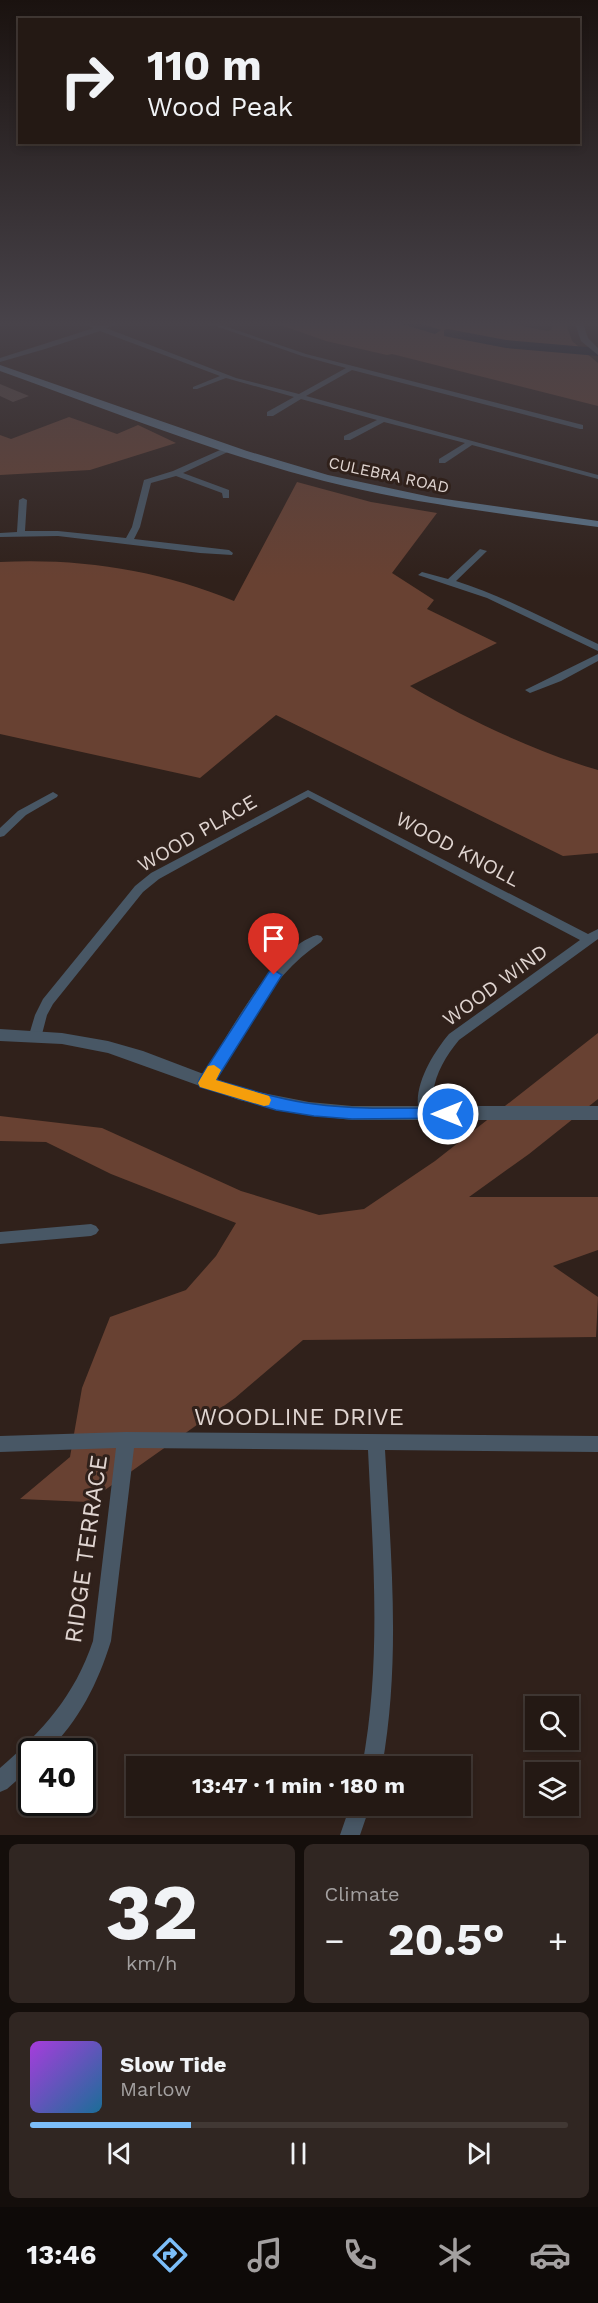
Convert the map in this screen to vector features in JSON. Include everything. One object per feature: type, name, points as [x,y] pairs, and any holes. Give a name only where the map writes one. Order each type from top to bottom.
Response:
[{"type":"main road","name":"CULEBRA ROAD","points":[[113,407],[229,448],[326,478],[394,494],[598,524]]},
{"type":"street","points":[[270,414],[283,407]]},
{"type":"street","points":[[337,407],[598,477]]},
{"type":"street","points":[[503,407],[580,427]]},
{"type":"street","points":[[347,438],[384,419]]},
{"type":"street","points":[[442,461],[471,443]]},
{"type":"street","points":[[129,540],[138,520],[147,482],[176,473],[229,448]]},
{"type":"street","points":[[176,473],[216,487],[226,492],[226,496]]},
{"type":"street","points":[[21,533],[23,500]]},
{"type":"street","points":[[0,536],[21,533],[54,533],[229,553]]},
{"type":"street","points":[[451,581],[483,551]]},
{"type":"street","points":[[422,575],[451,581],[598,648]]},
{"type":"street","points":[[530,690],[558,679],[598,657]]},
{"type":"street","name":"WOOD KNOLL","points":[[308,793],[594,937]]},
{"type":"street","name":"WOOD PLACE","points":[[36,1035],[41,1015],[48,1002],[139,889],[155,876],[308,793]]},
{"type":"street","points":[[0,834],[22,813],[53,795]]},
{"type":"street","name":"WOOD WIND","points":[[426,1114],[425,1095],[429,1074],[439,1054],[454,1037],[594,937]]},
{"type":"street","points":[[206,1083],[274,975],[289,958],[317,939]]},
{"type":"street","points":[[0,1035],[36,1035],[89,1042],[122,1051],[206,1083],[276,1104],[314,1110],[426,1114],[598,1113]]},
{"type":"street","points":[[0,1238],[91,1230]]},
{"type":"street","name":"WOODLINE DRIVE","points":[[0,1444],[126,1440],[598,1444]]},
{"type":"street","name":"RIDGE TERRACE","points":[[47,1738],[64,1720],[81,1695],[97,1659],[102,1641],[126,1440]]},
{"type":"street","points":[[374,1756],[378,1740],[384,1655],[376,1441]]},
{"type":"street","name":"RIDGE TERRACE","points":[[0,1782],[18,1766]]},
{"type":"street","points":[[350,1835],[357,1816]]},
{"type":"shaded area","points":[[69,417],[117,434],[138,425],[176,443],[90,470],[0,475],[0,435],[11,439]]},
{"type":"shaded area","points":[[297,482],[371,502],[437,513],[392,573],[434,600],[427,609],[497,643],[410,686],[502,734],[550,754],[598,770],[598,853],[563,856],[276,715],[200,778],[0,734],[0,562],[60,562],[119,568],[177,581],[234,601]]},
{"type":"shaded area","points":[[598,1033],[598,1099],[529,1154],[469,1197],[598,1197],[598,1250],[553,1266],[598,1297],[596,1337],[303,1340],[235,1398],[88,1502],[20,1499],[70,1457],[82,1388],[110,1317],[186,1290],[216,1256],[236,1223],[111,1174],[46,1142],[0,1141],[0,1116],[102,1128],[241,1191],[319,1215],[364,1209],[435,1161]]},
{"type":"slow traffic","points":[[214,1070],[206,1083],[264,1100]]},
{"type":"route","points":[[274,975],[206,1083],[276,1104],[314,1110],[352,1113],[448,1114]]}]
